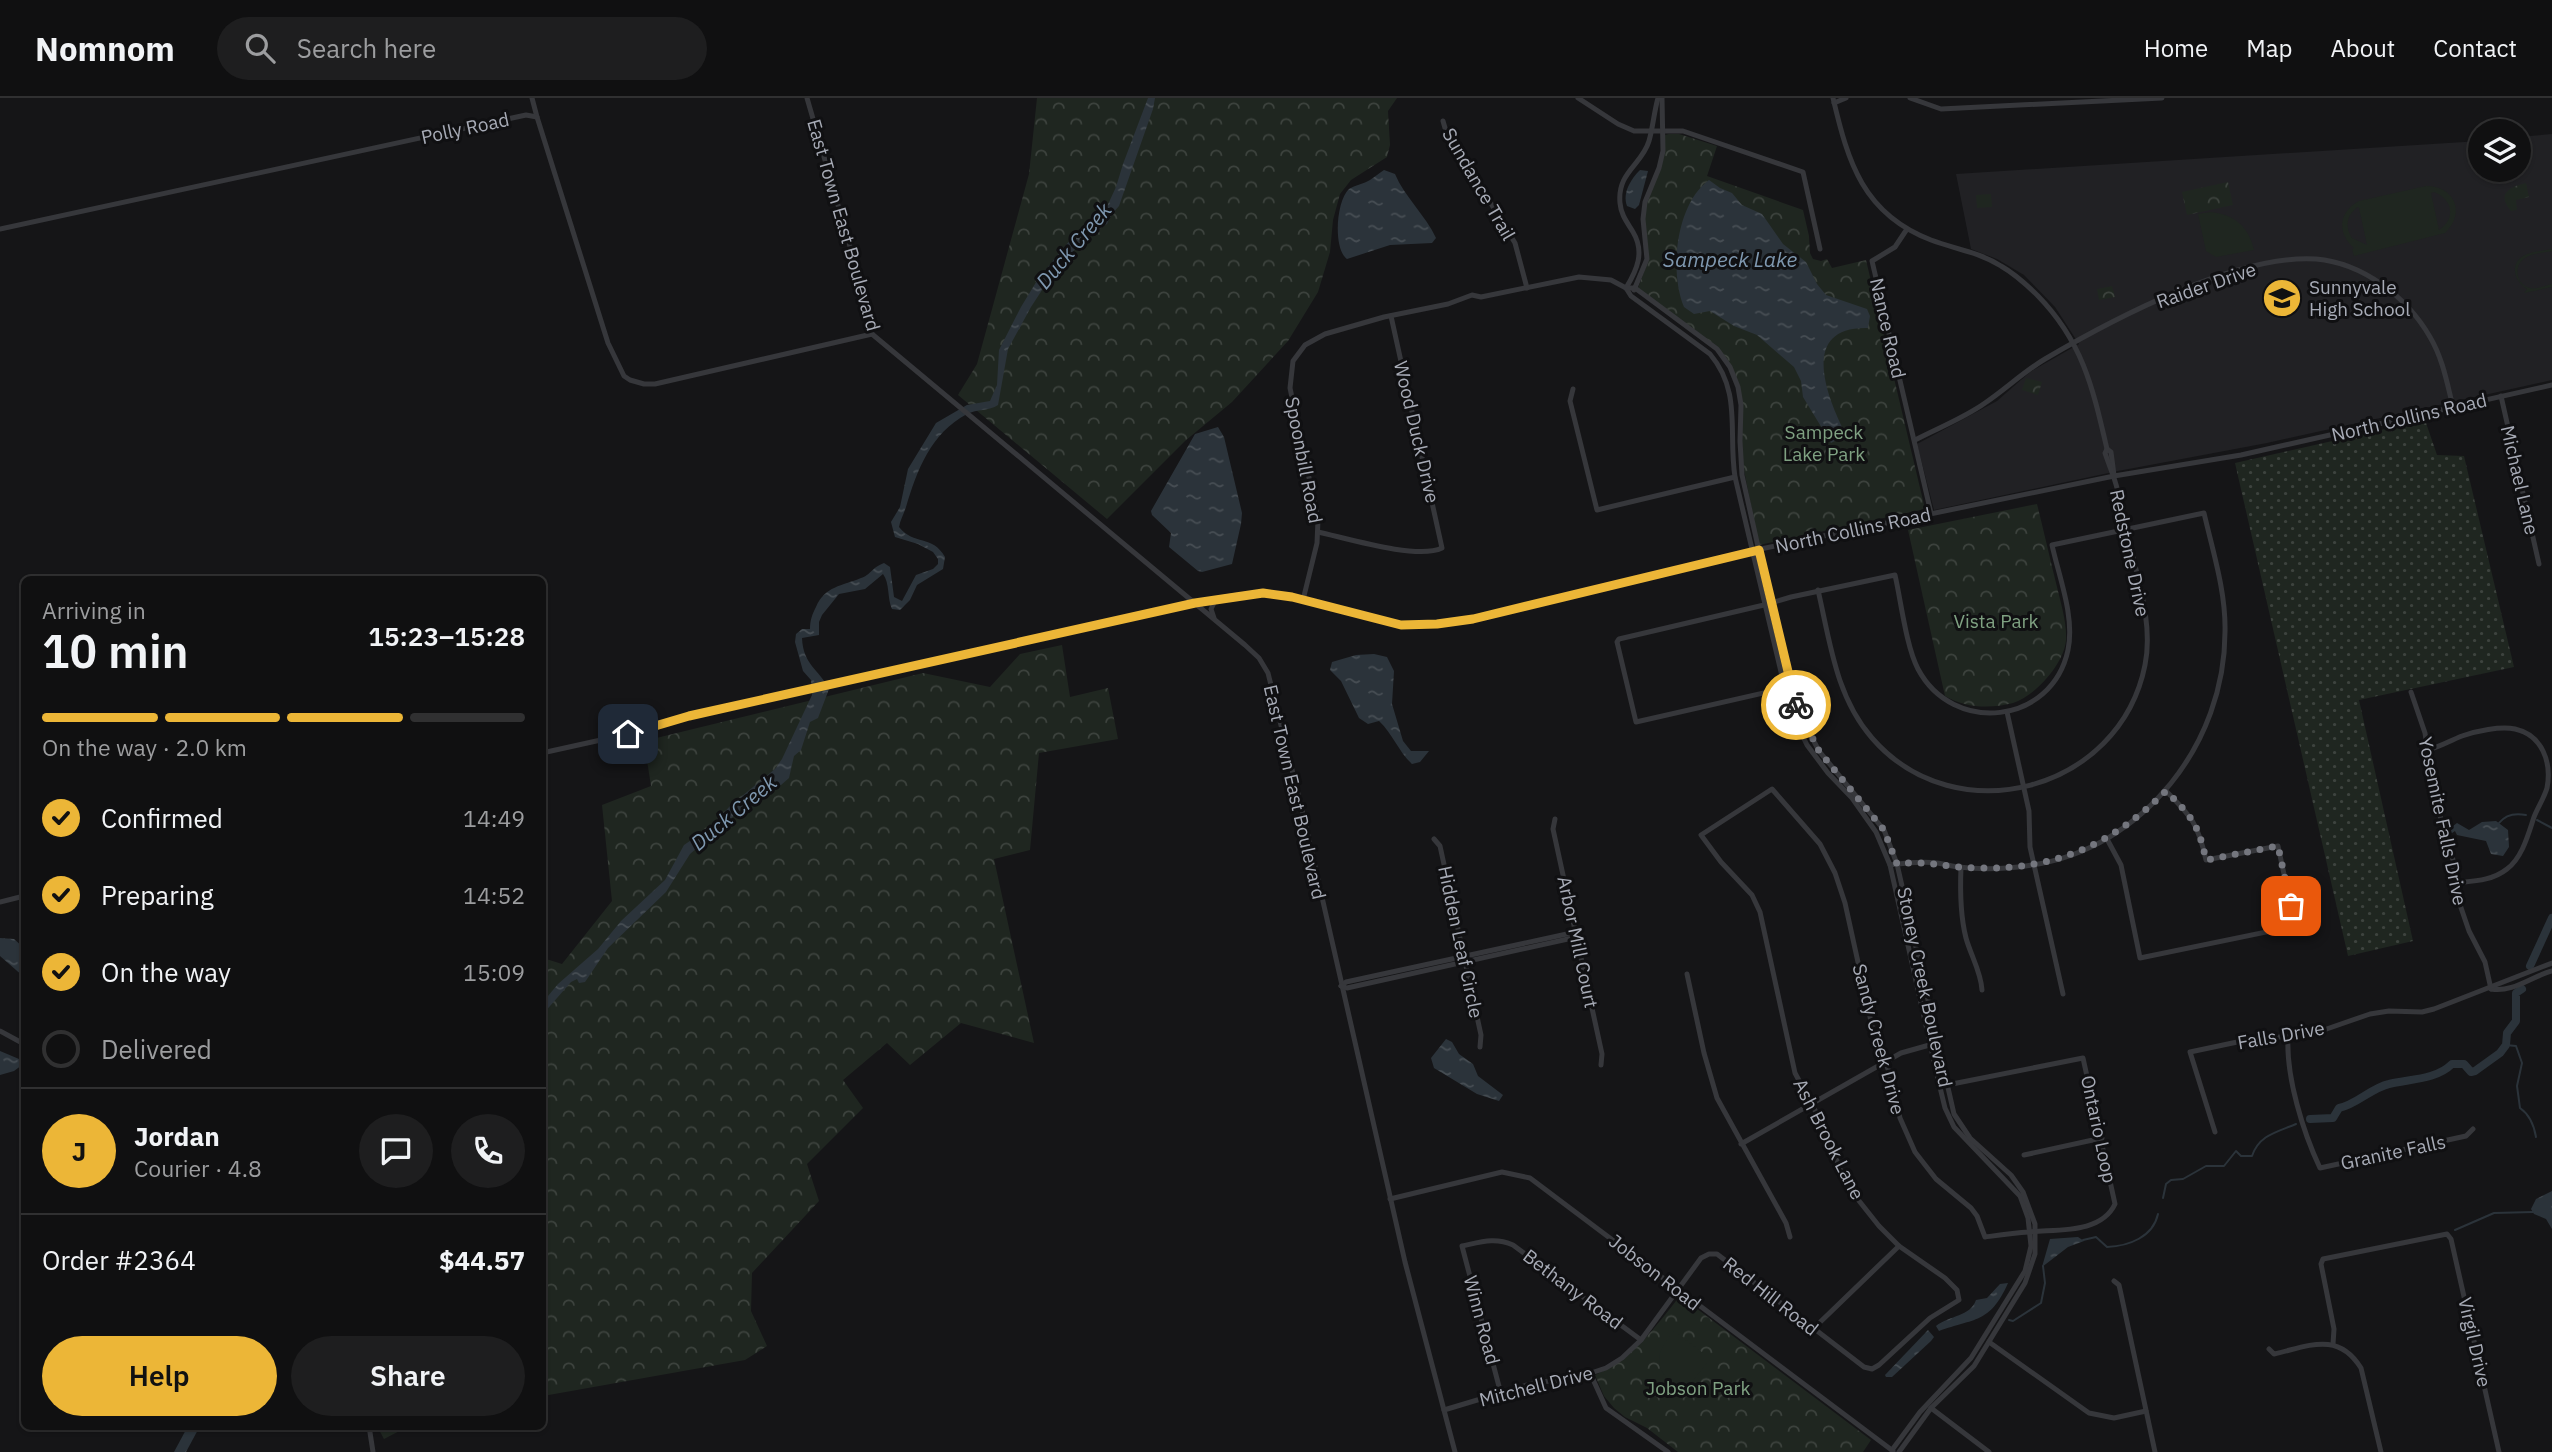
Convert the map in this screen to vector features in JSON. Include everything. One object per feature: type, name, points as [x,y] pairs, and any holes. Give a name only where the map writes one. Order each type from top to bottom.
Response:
[{"type":"street","points":[[532,98],[537,117]]},
{"type":"street","name":"East Town East Boulevard","points":[[807,98],[869,312],[872,334],[1195,603],[1259,658],[1268,673],[1304,818],[1390,1199],[1455,1452]]},
{"type":"street","points":[[1578,98],[1626,128],[1650,132],[1683,131],[1803,172],[1821,249]]},
{"type":"street","points":[[1626,288],[1637,271],[1640,258],[1634,234],[1621,212],[1620,188],[1623,178],[1642,155],[1649,141],[1660,98]]},
{"type":"street","points":[[1631,296],[1647,259],[1643,210],[1662,159],[1660,98]]},
{"type":"street","points":[[1846,98],[1833,100],[1845,149],[1857,177],[1883,212],[1907,229]]},
{"type":"street","points":[[1910,98],[1941,109],[2162,98]]},
{"type":"street","name":"Polly Road","points":[[0,229],[526,115],[537,117],[597,316],[618,365],[624,376],[630,380],[655,384],[872,334]]},
{"type":"street","name":"Sundance Trail","points":[[1443,121],[1515,243],[1527,288]]},
{"type":"street","name":"Redstone Drive","points":[[1818,590],[1840,686],[1858,721],[1885,752],[1907,769],[1948,786],[1989,792],[2024,789],[2054,779],[2077,765],[2103,745],[2122,719],[2139,688],[2146,663],[2147,637],[2143,601],[2114,476],[2111,452],[2107,449],[2094,390],[2074,342],[2056,315],[2030,288],[2001,266],[1973,252],[1934,241],[1907,229]]},
{"type":"street","name":"Nance Road","points":[[1907,229],[1895,247],[1872,261],[1931,513]]},
{"type":"street","name":"Raider Drive","points":[[1915,440],[1983,405],[2028,369],[2074,342],[2171,295],[2214,278],[2286,260],[2316,259],[2363,273],[2381,284],[2409,308],[2438,353],[2453,407]]},
{"type":"street","points":[[1391,316],[1448,304],[1472,295],[1481,297],[1587,277],[1611,280],[1626,288],[1635,288]]},
{"type":"street","name":"Stoney Creek Boulevard","points":[[1626,288],[1631,296],[1710,354],[1719,364],[1733,401],[1732,454],[1735,477],[1764,605],[1787,688],[1819,751],[1884,830],[1897,864],[1950,1101],[1960,1124],[1970,1138],[2011,1175],[2032,1211],[2035,1254],[2028,1276],[1969,1372],[1931,1408],[1895,1451]]},
{"type":"street","name":"Stoney Creek Boulevard","points":[[1635,288],[1709,341],[1730,367],[1738,387],[1741,405],[1742,475],[1771,604],[1790,710],[1807,744],[1828,774],[1852,798],[1876,832],[1890,865],[1945,1108],[1954,1127],[2020,1196],[2033,1231],[2025,1271],[2003,1308],[1970,1358],[1926,1405],[1895,1451]]},
{"type":"street","name":"Spoonbill Road","points":[[1303,600],[1318,532],[1318,520],[1290,388],[1293,361],[1305,345],[1325,334],[1391,316]]},
{"type":"street","name":"Wood Duck Drive","points":[[1318,532],[1405,551],[1423,552],[1442,548],[1391,316]]},
{"type":"street","name":"North Collins Road","points":[[546,752],[794,693],[1216,599],[1263,593],[1303,600],[1401,625],[1473,619],[1751,551],[2114,476],[2241,455],[2552,386]]},
{"type":"street","points":[[1573,389],[1570,401],[1597,510],[1742,475]]},
{"type":"street","name":"Michael Lane","points":[[2501,396],[2539,564]]},
{"type":"street","points":[[1787,688],[1636,722],[1617,642],[1619,639],[1771,604],[1818,590],[1895,575],[1914,660],[1931,688],[1944,699],[1969,711],[1993,714],[2007,712],[2028,704],[2046,691],[2057,678],[2066,660],[2069,623],[2052,545],[2204,513],[2223,601],[2223,664],[2215,702],[2202,737],[2166,791],[2134,820],[2107,839],[2074,854],[2035,865],[2004,868],[1916,862],[1890,865]]},
{"type":"street","points":[[1216,599],[1211,611],[1216,621]]},
{"type":"street","name":"Yosemite Falls Drive","points":[[2411,692],[2425,733],[2435,796],[2453,860],[2462,915],[2485,962],[2491,989]]},
{"type":"street","points":[[2007,712],[2029,811],[2030,847],[2063,994]]},
{"type":"street","points":[[2427,750],[2470,734],[2504,728],[2514,729],[2532,735],[2542,746],[2549,763],[2547,790],[2520,854],[2508,869],[2499,874],[2487,879],[2455,883]]},
{"type":"street","name":"Sandy Creek Drive","points":[[1701,835],[1772,789],[1820,844],[1846,903],[1874,1035],[1885,1063],[1900,1118],[1915,1152],[1936,1179],[1977,1216],[1985,1237],[2033,1231]]},
{"type":"street","points":[[2107,839],[2121,865],[2140,958],[2295,926],[2278,846],[2206,860],[2200,833],[2192,817],[2166,791]]},
{"type":"street","name":"Arbor Mill Court","points":[[1555,819],[1553,829],[1602,1054],[1601,1065]]},
{"type":"street","name":"Ash Brook Lane","points":[[1701,835],[1721,862],[1752,895],[1760,912],[1796,1073],[1825,1129],[1835,1160],[1851,1189],[1879,1226],[1899,1246],[1945,1278],[1957,1290],[1959,1298],[1956,1304],[1942,1309],[1930,1318],[1880,1365],[1872,1369]]},
{"type":"street","name":"Hidden Leaf Circle","points":[[1434,839],[1440,846],[1466,959],[1481,1035],[1480,1047]]},
{"type":"street","points":[[1961,867],[1962,915],[1982,990]]},
{"type":"street","points":[[0,902],[21,897]]},
{"type":"street","points":[[1341,986],[1347,988],[1383,977],[1576,934]]},
{"type":"street","name":"Falls Drive","points":[[2215,1132],[2190,1052],[2261,1037],[2288,1037],[2318,1032],[2370,1014],[2389,1011],[2422,1012],[2491,989],[2500,982],[2552,963]]},
{"type":"street","name":"Falls Drive","points":[[2491,989],[2501,991],[2552,971]]},
{"type":"street","points":[[1687,974],[1717,1098],[1786,1223],[1790,1237]]},
{"type":"street","points":[[0,1031],[21,1042]]},
{"type":"street","name":"Granite Falls","points":[[2288,1037],[2287,1054],[2306,1139],[2320,1168],[2466,1136],[2473,1129]]},
{"type":"street","points":[[1741,1144],[1901,1053],[1938,1043]]},
{"type":"street","name":"Ontario Loop","points":[[1947,1085],[2083,1058],[2115,1203],[2110,1213],[2093,1223],[2078,1228],[2033,1231]]},
{"type":"street","points":[[2024,1154],[2102,1138]]},
{"type":"street","name":"Jobson Road","points":[[1390,1199],[1502,1172],[1530,1178],[1895,1451]]},
{"type":"street","name":"Virgil Drive","points":[[2333,1344],[2334,1329],[2321,1264],[2323,1259],[2447,1234],[2451,1239],[2499,1452]]},
{"type":"street","name":"Bethany Road","points":[[1462,1247],[1490,1240],[1502,1240],[1513,1245],[1641,1340]]},
{"type":"street","points":[[1813,1329],[1899,1246]]},
{"type":"street","name":"Winn Road","points":[[1462,1247],[1501,1394]]},
{"type":"street","name":"Red Hill Road","points":[[1679,1291],[1701,1258],[1717,1254],[1864,1367],[1872,1369]]},
{"type":"street","points":[[2114,1281],[2119,1285],[2122,1294],[2155,1452]]},
{"type":"street","name":"Mitchell Drive","points":[[1444,1410],[1537,1382],[1570,1380],[1591,1375],[1622,1358],[1641,1340],[1679,1291]]},
{"type":"street","points":[[1989,1342],[2089,1413],[2114,1418],[2146,1411]]},
{"type":"street","points":[[2269,1349],[2274,1354],[2320,1344],[2333,1344],[2355,1357],[2361,1368],[2381,1452]]},
{"type":"street","points":[[1591,1375],[1606,1408],[1668,1452]]},
{"type":"street","points":[[1931,1408],[1989,1452]]},
{"type":"street","points":[[370,1430],[373,1452]]},
{"type":"shaded area","name":"Sunnyvale High School","points":[[2552,134],[2552,380],[2267,443],[1934,510],[1917,444],[1997,401],[2030,372],[2079,344],[2055,307],[2024,275],[1997,259],[1971,249],[1956,174],[2468,142],[2468,182],[2531,182],[2531,136]]},
{"type":"green space","points":[[1037,98],[1397,98],[1388,111],[1390,145],[1387,157],[1351,180],[1340,194],[1333,220],[1330,252],[1318,292],[1288,341],[1232,402],[1185,441],[1107,519],[958,395],[977,364],[1029,174]]},
{"type":"green space","name":"Sampeck Lake Park","points":[[1679,134],[1717,146],[1707,176],[1803,210],[1813,259],[1827,259],[1832,268],[1866,260],[1925,509],[1759,545],[1743,465],[1740,387],[1718,348],[1638,288],[1647,264],[1644,217],[1647,198],[1658,175],[1665,135]]},
{"type":"green space","points":[[2228,182],[2233,205],[2187,215],[2182,192]]},
{"type":"green space","points":[[2526,183],[2529,197],[2516,200],[2517,210],[2511,211],[2505,195],[2510,189]]},
{"type":"green space","points":[[2426,186],[2444,191],[2454,202],[2456,209],[2455,217],[2445,233],[2354,256],[2354,248],[2345,236],[2342,223],[2347,211],[2359,201]],"holes":[[[2434,192],[2445,199],[2450,210],[2448,220],[2439,230],[2431,193]],[[2359,208],[2367,245],[2352,238],[2348,230],[2349,217]]]},
{"type":"green space","points":[[1991,194],[1992,207],[1977,208],[1976,195]]},
{"type":"green space","points":[[2211,212],[2227,216],[2239,223],[2248,234],[2254,250],[2216,257],[2206,251],[2198,214]]},
{"type":"green space","points":[[2552,249],[2525,258],[2519,265],[2518,274],[2522,283],[2530,288],[2552,284],[2552,287],[2524,293],[2527,289],[2517,278],[2516,264],[2530,253]]},
{"type":"green space","points":[[2112,286],[2115,297],[2099,300],[2097,289]]},
{"type":"green space","points":[[2026,378],[2042,382],[2038,395],[2022,390]]},
{"type":"green space","points":[[2425,420],[2437,455],[2464,456],[2514,667],[2359,700],[2413,941],[2348,956],[2235,463]]},
{"type":"green space","name":"Vista Park","points":[[2037,504],[2065,620],[2066,640],[2060,659],[2039,686],[2013,703],[1978,706],[1953,700],[1945,696],[1908,530]]},
{"type":"green space","points":[[1062,645],[1070,697],[1108,688],[1118,739],[1039,753],[1030,850],[994,859],[1034,1043],[961,1023],[910,1065],[887,1043],[843,1080],[863,1108],[807,1164],[819,1201],[752,1273],[751,1311],[767,1346],[745,1360],[546,1395],[546,959],[562,964],[612,901],[602,805],[651,786],[644,741],[923,673],[990,687],[1020,654]]},
{"type":"green space","name":"Jobson Park","points":[[1680,1296],[1871,1440],[1863,1452],[1678,1452],[1647,1428],[1614,1408],[1604,1396],[1595,1375],[1632,1351]]},
{"type":"green space","points":[[1674,1331],[1707,1356],[1707,1363],[1683,1393],[1667,1378],[1659,1364],[1661,1349]]},
{"type":"green space","points":[[379,1430],[401,1430],[384,1439]]},
{"type":"water","name":"Duck Creek","points":[[1148,98],[1155,98],[1119,206],[1107,224],[1090,235],[1057,267],[1031,307],[1008,349],[998,405],[971,412],[954,422],[935,442],[921,466],[899,527],[905,533],[929,542],[940,550],[945,557],[943,569],[917,585],[910,600],[900,610],[892,609],[883,574],[865,589],[839,594],[822,615],[819,635],[802,638],[808,661],[829,689],[818,718],[810,722],[801,750],[794,756],[789,778],[751,801],[690,854],[666,892],[608,948],[585,982],[579,983],[577,979],[571,982],[546,1011],[546,998],[558,984],[598,949],[621,921],[665,880],[684,845],[712,826],[730,806],[775,769],[782,759],[812,695],[811,680],[803,671],[795,642],[796,634],[802,629],[810,629],[813,613],[824,595],[864,577],[884,563],[890,567],[894,597],[902,601],[916,575],[933,569],[938,564],[933,552],[895,537],[891,522],[900,507],[908,469],[936,423],[967,405],[990,401],[997,385],[999,350],[1021,307],[1038,279],[1065,246],[1083,227],[1104,213]]},
{"type":"water","points":[[1384,170],[1395,174],[1436,238],[1432,243],[1390,245],[1347,259],[1338,236],[1341,204],[1349,189]]},
{"type":"water","points":[[1640,170],[1648,171],[1639,205],[1635,209],[1627,206],[1626,196],[1631,182]]},
{"type":"water","name":"Sampeck Lake","points":[[1709,180],[1732,193],[1742,205],[1762,214],[1783,244],[1806,262],[1826,295],[1867,309],[1870,316],[1868,328],[1846,331],[1832,339],[1825,351],[1826,384],[1846,435],[1831,443],[1803,397],[1801,381],[1794,367],[1757,335],[1734,326],[1710,311],[1694,314],[1684,307],[1677,275],[1678,239],[1689,205]]},
{"type":"water","points":[[1218,427],[1224,437],[1242,513],[1241,524],[1232,564],[1202,572],[1169,547],[1171,533],[1151,511],[1195,434]]},
{"type":"water","points":[[1374,654],[1387,657],[1394,671],[1392,704],[1403,741],[1411,751],[1429,751],[1420,762],[1412,764],[1379,721],[1368,724],[1359,718],[1341,681],[1330,670],[1332,662],[1356,655]]},
{"type":"water","points":[[2496,821],[2508,830],[2509,847],[2503,856],[2491,854],[2486,841],[2457,835],[2455,831],[2452,833],[2448,830],[2457,823],[2469,830],[2482,822]]},
{"type":"water","points":[[0,938],[14,939],[21,945],[21,974],[0,956]]},
{"type":"water","points":[[1446,1039],[1452,1042],[1459,1054],[1473,1064],[1478,1076],[1503,1095],[1499,1101],[1477,1094],[1434,1068],[1431,1058]]},
{"type":"water","points":[[0,1051],[19,1059],[21,1066],[0,1075]]},
{"type":"water","points":[[2552,1191],[2552,1229],[2546,1219],[2534,1214],[2531,1209],[2536,1199]]},
{"type":"water","points":[[2078,1237],[2084,1241],[2068,1247],[2042,1267],[2050,1239]]},
{"type":"water","points":[[2008,1283],[1995,1306],[1980,1318],[1939,1331],[1936,1326],[1941,1322],[1964,1313],[1976,1300],[1987,1298],[2000,1284]]},
{"type":"water","points":[[1928,1330],[1934,1337],[1931,1341],[1892,1377],[1886,1377],[1885,1375]]},
{"type":"water","points":[[186,1430],[198,1430],[186,1452],[174,1452]]},
{"type":"waterway","points":[[2499,823],[2511,815],[2526,815]]},
{"type":"waterway","points":[[2537,820],[2552,828]]},
{"type":"waterway","points":[[2530,966],[2552,918]]},
{"type":"waterway","points":[[2310,1119],[2333,1118],[2339,1108],[2382,1086],[2430,1076],[2452,1064],[2464,1064],[2471,1072],[2475,1071],[2500,1053],[2506,1045],[2507,1033],[2516,1021],[2516,993],[2522,989]]},
{"type":"waterway","points":[[2506,1045],[2516,1046],[2522,1063],[2517,1086],[2520,1108],[2531,1121],[2536,1137]]},
{"type":"waterway","points":[[2163,1198],[2166,1184],[2171,1180],[2183,1179],[2206,1166],[2224,1166],[2236,1151],[2241,1156],[2252,1156],[2264,1139],[2296,1124]]},
{"type":"waterway","points":[[2455,1230],[2494,1213],[2533,1212]]},
{"type":"waterway","points":[[2083,1240],[2096,1237],[2107,1247],[2124,1245],[2139,1239],[2151,1229],[2158,1214]]},
{"type":"waterway","points":[[2009,1320],[2013,1321],[2041,1303],[2045,1283],[2043,1266]]},
{"type":"way so far","points":[[1796,705],[1819,751],[1884,830],[1897,864],[1939,863],[1975,868],[2035,865],[2092,847],[2117,833],[2166,791],[2192,817],[2200,833],[2206,860],[2278,846],[2291,906]]},
{"type":"place","name":"Sunnyvale High School","points":[[2282,298]]},
{"type":"route","points":[[628,734],[689,716],[1195,603],[1263,593],[1292,597],[1401,625],[1437,624],[1473,619],[1759,550],[1791,694],[1796,705]]}]
